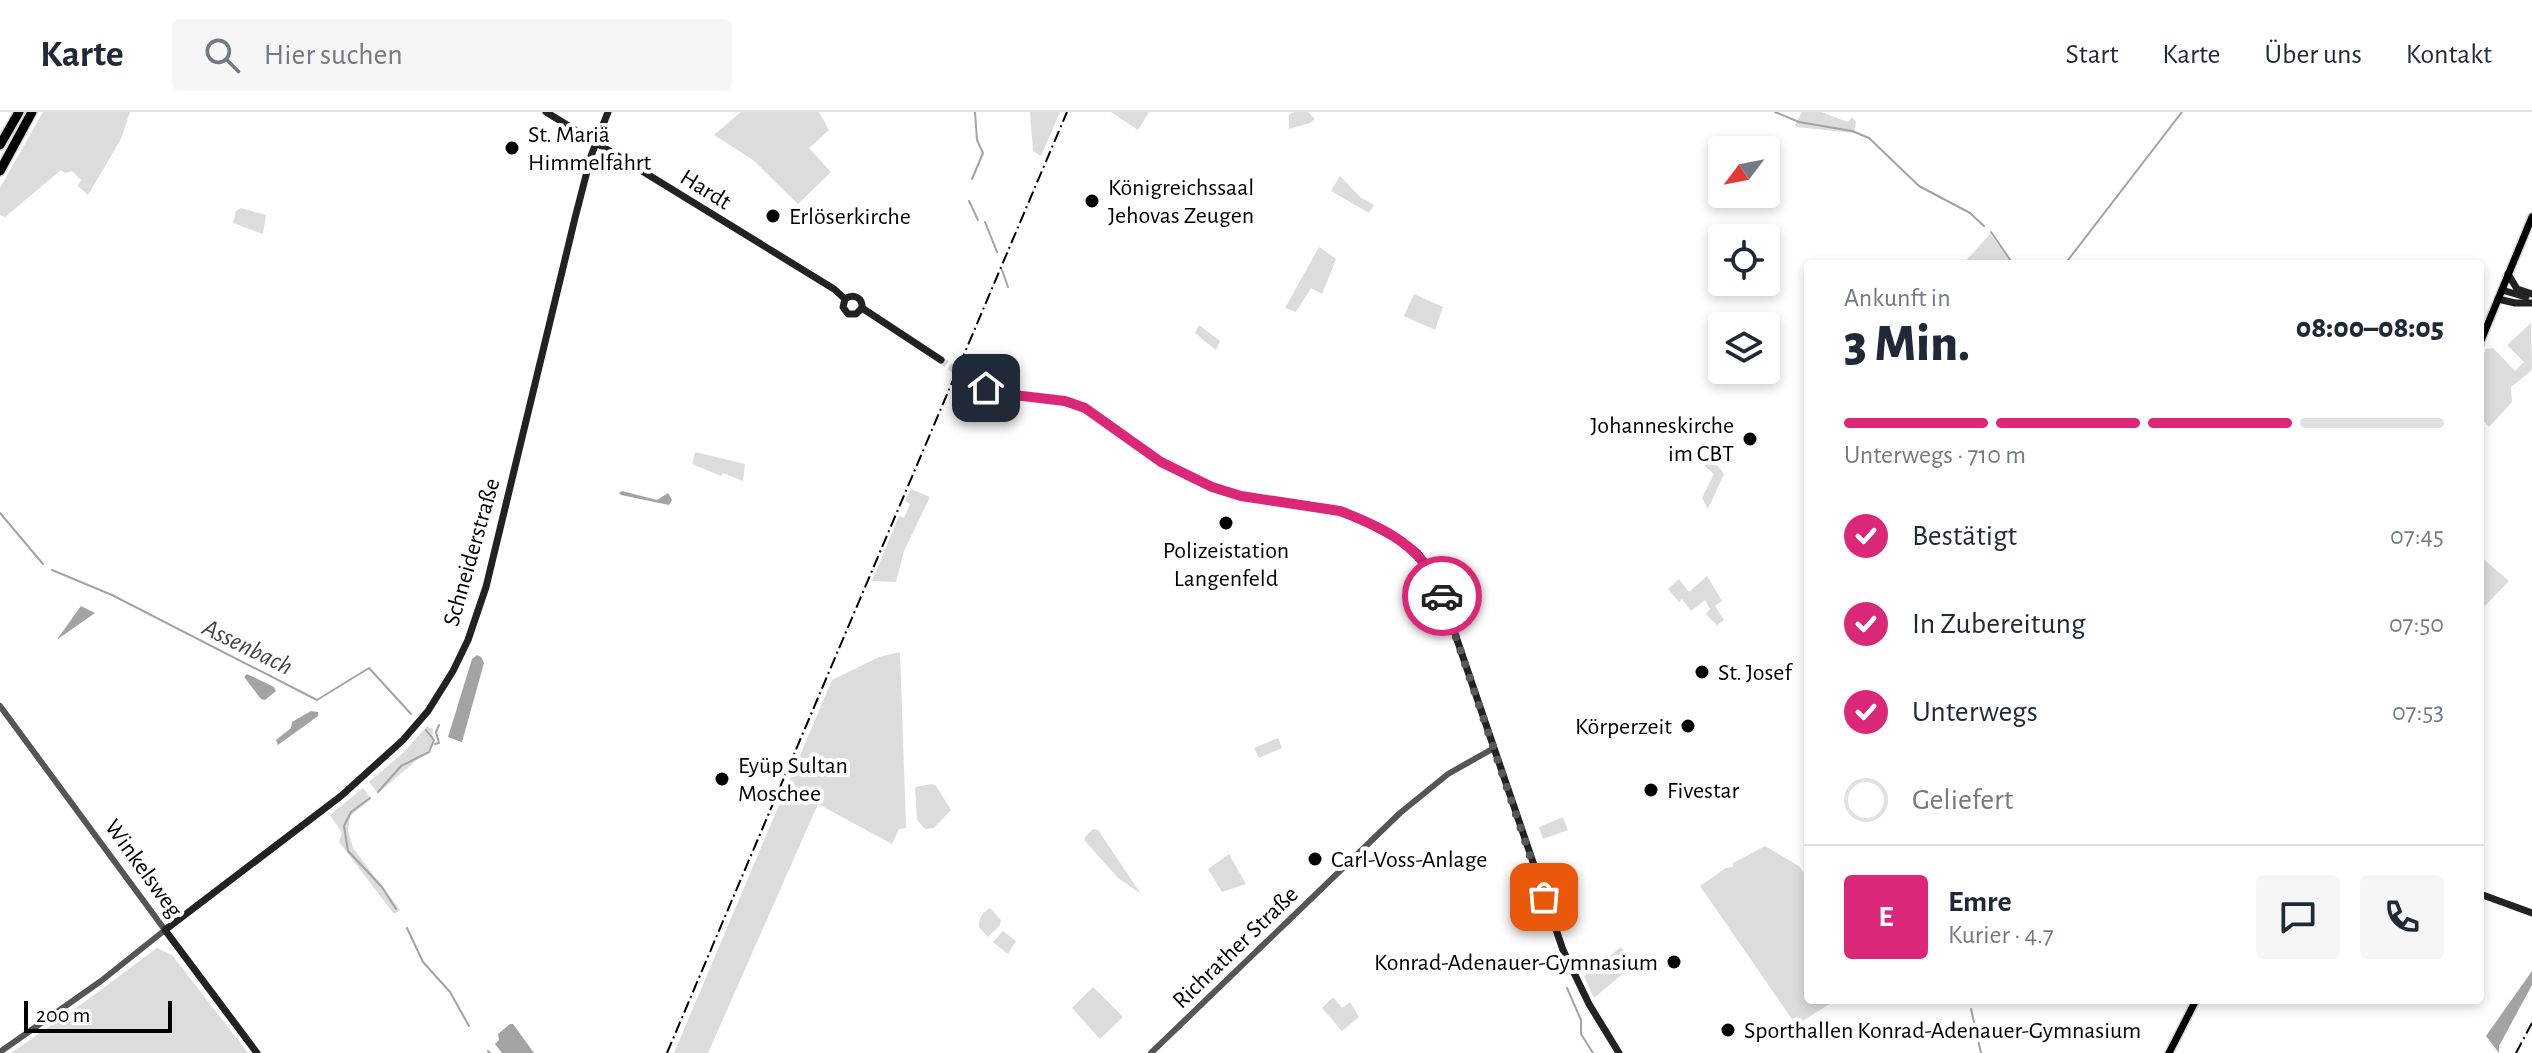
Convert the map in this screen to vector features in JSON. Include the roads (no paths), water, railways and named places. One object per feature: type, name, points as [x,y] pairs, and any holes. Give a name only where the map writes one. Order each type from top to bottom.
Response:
[{"type":"highway","points":[[0,145],[19,112]]},
{"type":"highway","points":[[0,171],[32,112]]},
{"type":"main road","name":"Hardt","points":[[546,112],[834,289],[845,299]]},
{"type":"main road","name":"Schneiderstraße","points":[[165,930],[371,772],[420,721],[453,671],[468,640],[486,587],[575,218],[595,143],[608,112]]},
{"type":"main road","points":[[2484,333],[2532,217]]},
{"type":"main road","points":[[2508,274],[2517,289],[2532,295]]},
{"type":"main road","points":[[2502,290],[2520,296],[2532,295]]},
{"type":"main road","points":[[862,308],[856,314],[848,314],[843,307],[845,299],[857,297],[862,308],[941,360]]},
{"type":"main road","points":[[2498,299],[2532,303]]},
{"type":"main road","points":[[967,379],[1006,394],[1057,400],[1085,408],[1161,462],[1212,487],[1241,496],[1340,511],[1418,553],[1436,578],[1563,950],[1589,1004],[1619,1053]]},
{"type":"main road","points":[[2484,895],[2532,913]]},
{"type":"main road","name":"Winkelsweg","points":[[165,930],[257,1053]]},
{"type":"main road","points":[[2169,1053],[2194,1004]]},
{"type":"street","name":"Winkelsweg","points":[[0,706],[165,930]]},
{"type":"street","name":"Richrather Straße","points":[[1151,1053],[1400,813],[1448,774],[1494,748]]},
{"type":"street","name":"Schneiderstraße","points":[[0,1052],[101,981],[165,930]]},
{"type":"waterway","points":[[972,179],[983,153],[977,140],[975,112]]},
{"type":"waterway","points":[[1775,112],[1799,122],[1852,131],[1869,138],[1919,186],[1970,213],[1984,226]]},
{"type":"waterway","points":[[2068,260],[2182,112]]},
{"type":"waterway","points":[[969,201],[978,220]]},
{"type":"waterway","points":[[985,222],[997,252]]},
{"type":"waterway","points":[[1991,232],[2010,260]]},
{"type":"waterway","points":[[1002,270],[1008,287]]},
{"type":"waterway","name":"Assenbach","points":[[0,513],[43,564]]},
{"type":"waterway","name":"Assenbach","points":[[52,570],[112,595],[317,700],[369,668],[411,714]]},
{"type":"waterway","points":[[435,744],[439,743],[436,732],[439,725]]},
{"type":"waterway","name":"Assenbach","points":[[378,792],[401,766],[429,752],[434,740],[426,730]]},
{"type":"waterway","name":"Assenbach","points":[[370,798],[351,812],[344,826],[348,851],[382,887],[396,909]]},
{"type":"waterway","name":"Assenbach","points":[[407,928],[423,962],[450,992],[469,1026]]},
{"type":"waterway","points":[[1567,988],[1581,1020],[1581,1034],[1593,1053]]},
{"type":"waterway","points":[[1971,1009],[1981,1053]]},
{"type":"tunnel","points":[[941,360],[967,379]]},
{"type":"railway","points":[[667,1053],[1067,112]]},
{"type":"railway","points":[[2516,1053],[2532,1023]]},
{"type":"place","name":"St. Mariä Himmelfahrt","points":[[512,148]]},
{"type":"place","name":"Königreichssaal Jehovas Zeugen","points":[[1092,201]]},
{"type":"place","name":"Erlöserkirche","points":[[773,216]]},
{"type":"place","name":"Johanneskirche im CBT","points":[[1750,439]]},
{"type":"place","name":"Polizeistation Langenfeld","points":[[1226,523]]},
{"type":"place","name":"St. Josef","points":[[1702,672]]},
{"type":"place","name":"Körperzeit","points":[[1688,726]]},
{"type":"place","name":"Eyüp Sultan Moschee","points":[[722,779]]},
{"type":"place","name":"Fivestar","points":[[1651,790]]},
{"type":"place","name":"Carl-Voss-Anlage","points":[[1315,859]]},
{"type":"place","name":"Konrad-Adenauer-Gymnasium","points":[[1674,962]]},
{"type":"place","name":"Sporthallen Konrad-Adenauer-Gymnasium","points":[[1728,1030]]}]
